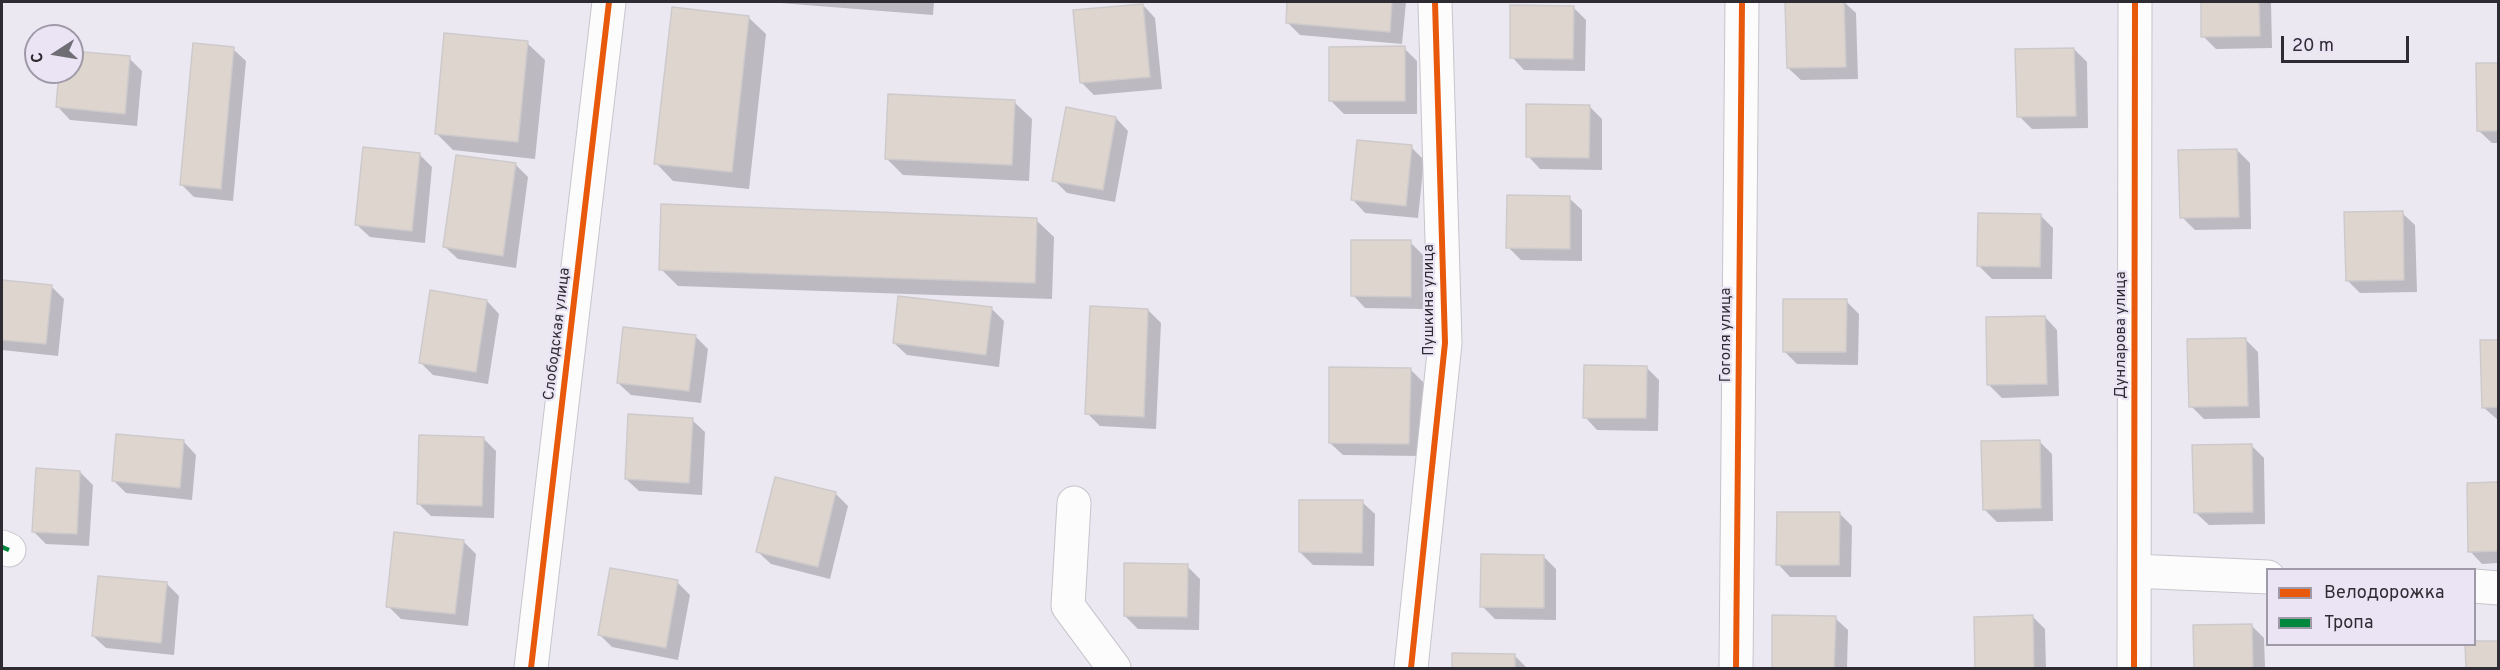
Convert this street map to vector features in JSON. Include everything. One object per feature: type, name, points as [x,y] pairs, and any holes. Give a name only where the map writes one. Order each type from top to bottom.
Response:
[{"type":"street","points":[[596,2],[609,2]]},
{"type":"street","name":"Слободская улица","points":[[531,669],[609,2]]},
{"type":"street","name":"Пушкина улица","points":[[1411,669],[1445,343],[1435,2]]},
{"type":"street","name":"Гоголя улица","points":[[1736,669],[1742,2]]},
{"type":"street","name":"Дунларова улица","points":[[2134,2],[2134,669]]},
{"type":"street","points":[[1074,503],[1068,606],[1114,669]]},
{"type":"street","points":[[2134,571],[2266,577]]},
{"type":"street","points":[[2476,586],[2499,588]]},
{"type":"building","points":[[1287,2],[1392,2],[1390,32],[1286,23]]},
{"type":"building","points":[[1785,2],[1844,2],[1846,67],[1787,68]]},
{"type":"building","points":[[2201,2],[2259,2],[2260,36],[2201,37]]},
{"type":"building","points":[[1143,4],[1150,77],[1080,83],[1073,10]]},
{"type":"building","points":[[1510,5],[1574,6],[1573,59],[1510,58]]},
{"type":"building","points":[[672,7],[749,16],[732,172],[654,164]]},
{"type":"building","points":[[444,33],[528,41],[518,142],[435,134]]},
{"type":"building","points":[[193,43],[234,47],[221,189],[180,185]]},
{"type":"building","points":[[1405,46],[1405,101],[1329,101],[1329,47]]},
{"type":"building","points":[[2074,48],[2076,116],[2017,117],[2015,49]]},
{"type":"building","points":[[84,52],[130,56],[125,114],[56,107],[58,84],[84,84]]},
{"type":"building","points":[[2476,63],[2498,63],[2498,131],[2477,131]]},
{"type":"building","points":[[888,94],[1015,100],[1012,165],[885,159]]},
{"type":"building","points":[[1526,104],[1590,105],[1589,158],[1526,157]]},
{"type":"building","points":[[1066,107],[1116,117],[1103,190],[1052,181]]},
{"type":"building","points":[[1357,140],[1412,145],[1406,206],[1351,200]]},
{"type":"building","points":[[363,147],[420,153],[412,231],[355,225]]},
{"type":"building","points":[[2237,149],[2239,217],[2180,218],[2178,150]]},
{"type":"building","points":[[456,155],[516,163],[503,256],[443,247]]},
{"type":"building","points":[[1507,195],[1570,196],[1570,249],[1506,248]]},
{"type":"building","points":[[661,204],[1037,218],[1035,283],[659,270]]},
{"type":"building","points":[[2403,211],[2404,280],[2346,281],[2344,212]]},
{"type":"building","points":[[1978,213],[2041,214],[2040,267],[1977,266]]},
{"type":"building","points":[[1351,240],[1411,240],[1411,297],[1351,296]]},
{"type":"building","points":[[2,280],[52,285],[46,344],[2,340]]},
{"type":"building","points":[[430,290],[487,300],[476,372],[419,363]]},
{"type":"building","points":[[898,296],[992,307],[986,355],[893,343]]},
{"type":"building","points":[[1783,299],[1847,299],[1846,352],[1783,352]]},
{"type":"building","points":[[1090,306],[1148,309],[1144,417],[1085,414]]},
{"type":"building","points":[[2045,316],[2047,384],[1987,385],[1986,317]]},
{"type":"building","points":[[623,327],[696,335],[689,391],[617,383]]},
{"type":"building","points":[[2246,338],[2248,406],[2189,407],[2187,339]]},
{"type":"building","points":[[2480,340],[2498,340],[2498,407],[2482,408]]},
{"type":"building","points":[[1584,365],[1647,366],[1646,418],[1583,418]]},
{"type":"building","points":[[1329,367],[1411,368],[1409,444],[1329,443]]},
{"type":"building","points":[[628,414],[693,418],[689,483],[625,479]]},
{"type":"building","points":[[116,434],[184,440],[180,488],[112,481]]},
{"type":"building","points":[[419,435],[484,437],[482,506],[417,504]]},
{"type":"building","points":[[2040,440],[2041,508],[1983,510],[1981,441]]},
{"type":"building","points":[[2252,444],[2253,512],[2194,513],[2192,445]]},
{"type":"building","points":[[36,468],[80,471],[77,534],[32,532]]},
{"type":"building","points":[[775,477],[836,492],[818,567],[756,552]]},
{"type":"building","points":[[2498,482],[2498,551],[2468,552],[2467,483]]},
{"type":"building","points":[[1299,500],[1363,500],[1362,553],[1299,552]]},
{"type":"building","points":[[1777,512],[1840,512],[1839,565],[1776,565]]},
{"type":"building","points":[[394,532],[464,540],[455,614],[386,607]]},
{"type":"building","points":[[1481,554],[1544,555],[1544,608],[1480,607]]},
{"type":"building","points":[[1124,563],[1188,564],[1187,617],[1124,616]]},
{"type":"building","points":[[610,568],[678,580],[666,648],[598,635]]},
{"type":"building","points":[[98,576],[167,582],[161,643],[92,636]]},
{"type":"building","points":[[1772,615],[1836,616],[1834,668],[1772,668]]},
{"type":"building","points":[[2033,615],[2034,668],[1975,668],[1974,617]]},
{"type":"building","points":[[2252,624],[2253,668],[2194,668],[2193,625]]},
{"type":"building","points":[[2476,641],[2498,641],[2498,668],[2466,668],[2465,646],[2476,646]]},
{"type":"building","points":[[1452,653],[1515,654],[1515,668],[1452,668]]},
{"type":"marked path","points":[[2,547],[9,550]]},
{"type":"cycle path","points":[[531,668],[609,2]]},
{"type":"cycle path","points":[[1411,668],[1445,343],[1435,2]]},
{"type":"cycle path","points":[[1736,668],[1742,2]]},
{"type":"cycle path","points":[[2134,668],[2135,2]]}]
